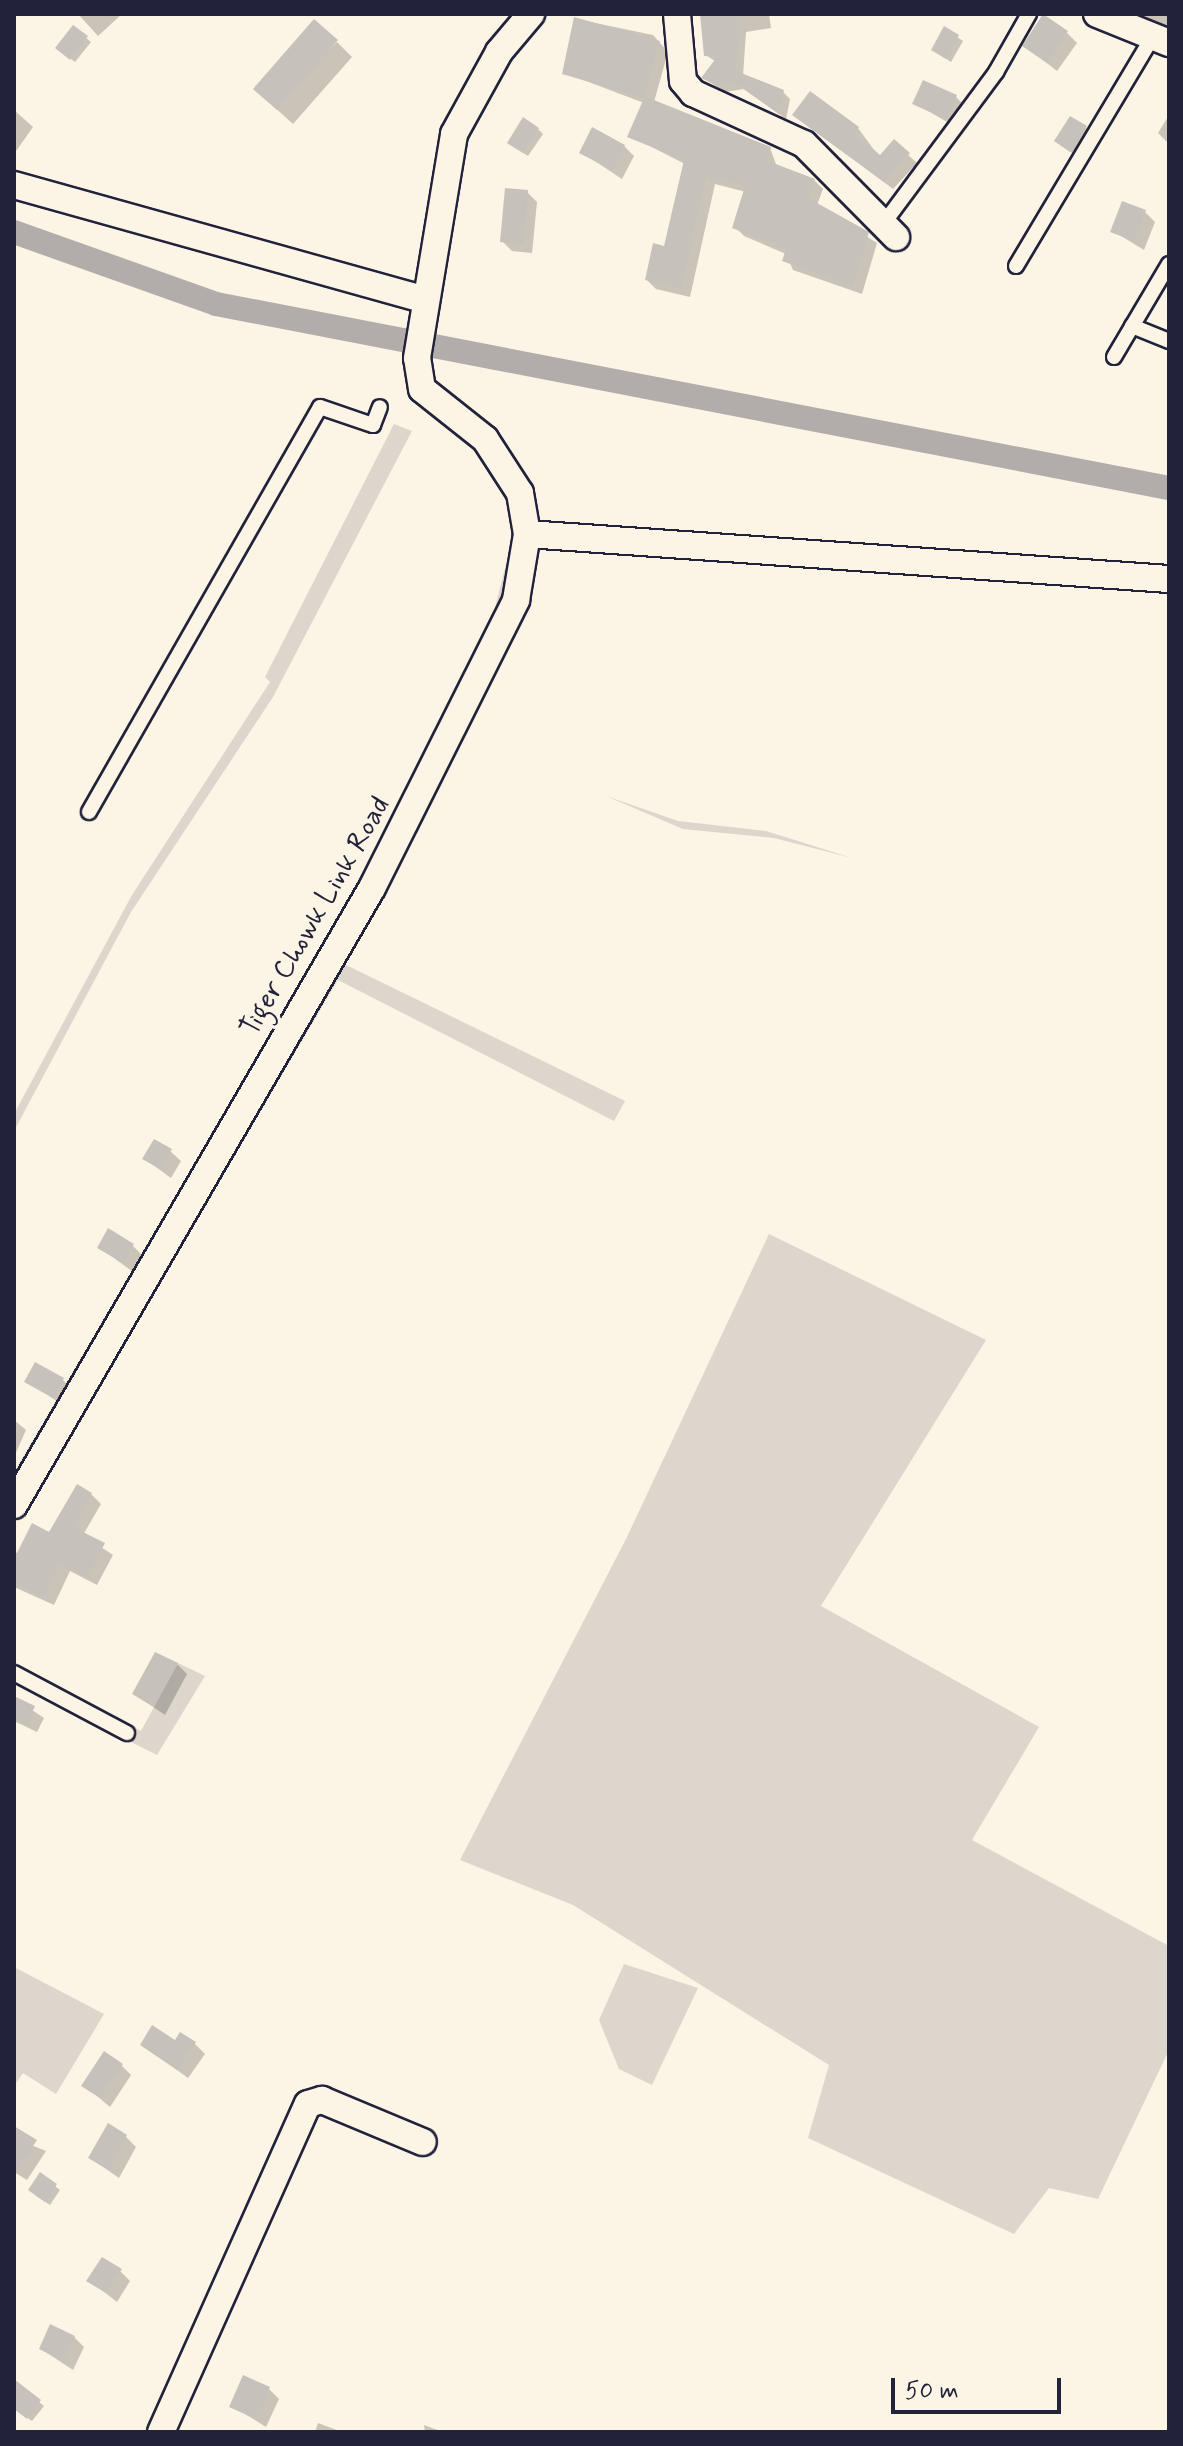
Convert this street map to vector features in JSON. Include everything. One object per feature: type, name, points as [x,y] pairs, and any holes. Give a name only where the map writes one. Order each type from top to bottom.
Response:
[{"type":"street","points":[[14,185],[423,310],[454,134],[499,52],[531,14]]},
{"type":"street","points":[[677,14],[683,81],[693,93],[804,144],[890,230]]},
{"type":"street","points":[[1097,14],[1161,40]]},
{"type":"street","name":"Tiger Chowk Link Road","points":[[14,1505],[436,772],[516,600],[527,534],[520,493],[504,461],[422,389],[417,358],[423,310]]},
{"type":"street","points":[[527,534],[1169,579]]},
{"type":"street","points":[[161,2432],[308,2104],[322,2100],[423,2142]]},
{"type":"lane","points":[[890,230],[996,72],[1029,14]]},
{"type":"lane","points":[[1016,266],[1161,40]]},
{"type":"lane","points":[[1114,357],[1169,264]]},
{"type":"lane","points":[[1132,326],[1169,341]]},
{"type":"lane","points":[[89,812],[320,407],[373,425],[380,407]]},
{"type":"lane","points":[[14,1673],[127,1733]]},
{"type":"shaded area","points":[[394,424],[412,431],[273,697],[131,912],[14,1131],[14,1114],[132,895],[270,682],[265,677]]},
{"type":"shaded area","points":[[463,436],[487,456],[517,514],[513,581],[384,851],[14,1487],[14,1472],[365,874],[491,624],[514,532],[504,490]]},
{"type":"shaded area","points":[[606,796],[678,821],[766,831],[852,858],[774,838],[683,829]]},
{"type":"shaded area","points":[[342,963],[625,1101],[614,1121],[338,980],[14,1528]]},
{"type":"shaded area","points":[[769,1234],[986,1340],[821,1606],[1039,1727],[972,1840],[1169,1946],[1169,2050],[1098,2199],[1049,2188],[1014,2234],[808,2138],[829,2065],[573,1905],[460,1860],[627,1537]]},
{"type":"shaded area","points":[[178,1663],[205,1676],[157,1755],[49,1701],[52,1682],[141,1731]]},
{"type":"shaded area","points":[[624,1964],[698,1988],[652,2085],[619,2069],[599,2020]]},
{"type":"shaded area","points":[[14,1967],[104,2014],[56,2094],[23,2073],[14,2086]]},
{"type":"building","points":[[700,14],[741,14],[736,71],[784,90],[779,114],[735,83],[717,86],[701,78],[717,57],[704,56]]},
{"type":"building","points":[[1043,14],[1068,31],[1047,63],[1022,46]]},
{"type":"building","points":[[574,17],[660,41],[644,96],[771,147],[768,161],[815,179],[808,198],[869,232],[853,287],[782,261],[786,249],[732,228],[745,186],[706,176],[681,289],[645,280],[653,243],[664,246],[684,160],[627,137],[644,98],[562,74]]},
{"type":"building","points":[[314,19],[338,40],[277,110],[253,89]]},
{"type":"building","points":[[73,25],[88,36],[70,60],[55,48]]},
{"type":"building","points":[[944,26],[959,35],[946,59],[931,50]]},
{"type":"building","points":[[923,80],[957,95],[946,119],[912,104]]},
{"type":"building","points":[[810,91],[859,127],[855,134],[880,155],[894,139],[910,153],[884,182],[792,115]]},
{"type":"building","points":[[1070,116],[1087,126],[1070,152],[1054,141]]},
{"type":"building","points":[[523,117],[539,128],[523,153],[507,143]]},
{"type":"building","points":[[592,127],[625,145],[612,170],[579,153]]},
{"type":"building","points":[[505,188],[528,190],[523,244],[500,242]]},
{"type":"building","points":[[1122,201],[1146,210],[1134,241],[1110,232]]},
{"type":"building","points":[[154,1139],[172,1149],[160,1169],[142,1159]]},
{"type":"building","points":[[108,1228],[134,1244],[123,1263],[97,1248]]},
{"type":"building","points":[[35,1362],[64,1378],[53,1398],[24,1382]]},
{"type":"building","points":[[77,1484],[92,1493],[73,1527],[105,1543],[87,1577],[60,1563],[44,1597],[14,1583],[14,1559],[32,1523],[49,1532]]},
{"type":"building","points":[[155,1652],[178,1663],[154,1707],[132,1694]]},
{"type":"building","points":[[14,1696],[35,1706],[27,1724],[14,1717]]},
{"type":"building","points":[[152,2025],[175,2040],[180,2032],[196,2042],[177,2070],[140,2045]]},
{"type":"building","points":[[104,2051],[123,2064],[100,2098],[81,2086]]},
{"type":"building","points":[[108,2123],[127,2135],[109,2170],[88,2158]]},
{"type":"building","points":[[14,2126],[37,2140],[14,2175]]},
{"type":"building","points":[[40,2172],[57,2184],[45,2202],[28,2190]]},
{"type":"building","points":[[102,2257],[122,2269],[106,2293],[86,2281]]},
{"type":"building","points":[[50,2324],[75,2336],[63,2361],[39,2349]]},
{"type":"building","points":[[243,2375],[270,2387],[256,2419],[229,2407]]},
{"type":"building","points":[[14,2379],[41,2400],[27,2419],[14,2409]]},
{"type":"waterway","points":[[14,232],[216,304],[1169,488]]}]
